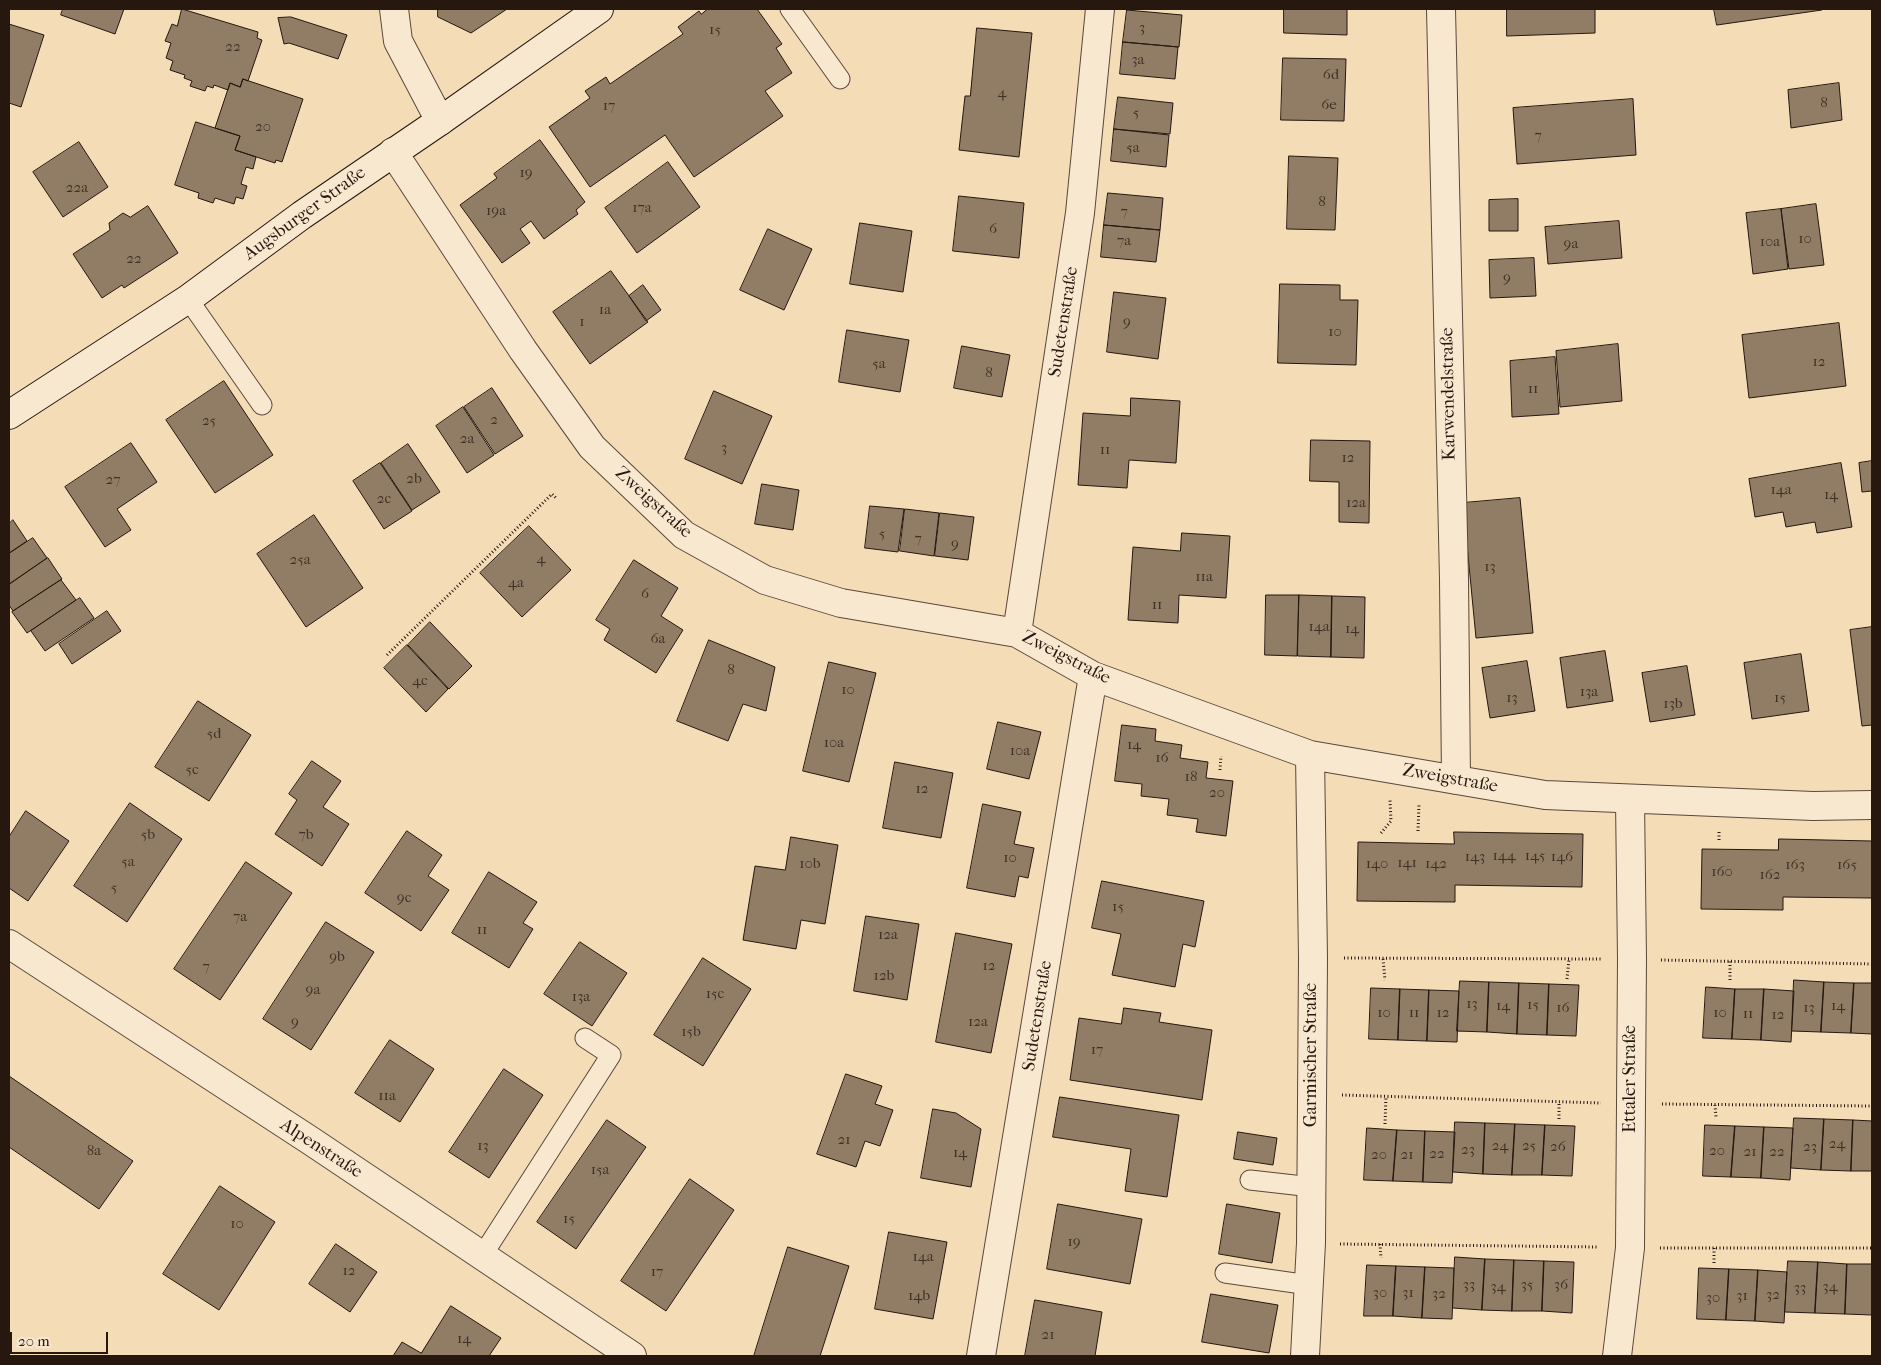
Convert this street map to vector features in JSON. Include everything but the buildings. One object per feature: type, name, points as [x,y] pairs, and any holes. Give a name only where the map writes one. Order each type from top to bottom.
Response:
[{"type":"street","points":[[394,9],[398,41],[440,121]]},
{"type":"street","name":"Augsburger Straße","points":[[9,415],[188,299],[392,152],[440,121],[599,9]]},
{"type":"street","name":"Sudetenstraße","points":[[1017,633],[1080,213],[1100,9]]},
{"type":"street","name":"Karwendelstraße","points":[[1441,9],[1454,579],[1456,780]]},
{"type":"street","name":"Zweigstraße","points":[[392,152],[523,350],[592,448],[684,534],[765,580],[841,603],[1017,633],[1093,676],[1310,754],[1545,795],[1630,800],[1872,805]]},
{"type":"street","name":"Sudetenstraße","points":[[981,1356],[1093,676]]},
{"type":"street","name":"Garmischer Straße","points":[[1305,1356],[1312,1187],[1313,958],[1310,754]]},
{"type":"street","name":"Ettaler Straße","points":[[1617,1356],[1630,1248],[1632,959],[1630,800]]},
{"type":"street","name":"Alpenstraße","points":[[9,944],[632,1356]]},
{"type":"lane","points":[[790,9],[840,79]]},
{"type":"lane","points":[[188,299],[262,405]]},
{"type":"lane","points":[[482,1256],[611,1055],[586,1038]]},
{"type":"lane","points":[[1250,1180],[1312,1187]]},
{"type":"lane","points":[[1225,1273],[1309,1285]]},
{"type":"path","points":[[387,655],[552,494],[556,498]]},
{"type":"path","points":[[1313,958],[1632,959],[1872,964]]},
{"type":"path","points":[[1383,958],[1385,980]]},
{"type":"path","points":[[1567,978],[1569,959]]},
{"type":"path","points":[[1730,961],[1730,980]]},
{"type":"path","points":[[1312,1094],[1630,1104],[1872,1106]]},
{"type":"path","points":[[1385,1124],[1386,1096]]},
{"type":"path","points":[[1559,1102],[1559,1119]]},
{"type":"path","points":[[1715,1104],[1716,1118]]},
{"type":"path","points":[[1311,1243],[1630,1248],[1872,1248]]},
{"type":"path","points":[[1380,1244],[1381,1258]]},
{"type":"path","points":[[1714,1248],[1714,1263]]}]
